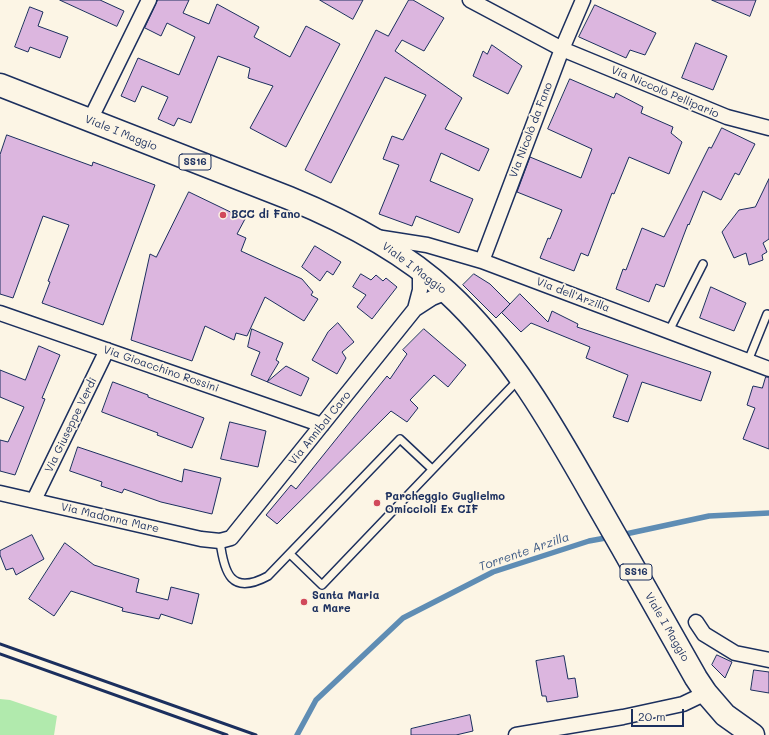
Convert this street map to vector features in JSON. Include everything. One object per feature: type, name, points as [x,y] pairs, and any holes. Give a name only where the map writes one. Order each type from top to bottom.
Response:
[{"type":"main road","name":"Viale I Maggio","points":[[0,85],[312,208],[372,237],[420,270],[447,292],[486,332],[520,377],[576,467],[701,685]]},
{"type":"main road","name":"SS16","points":[[701,685],[725,715],[753,735]]},
{"type":"street","points":[[90,120],[149,0]]},
{"type":"street","name":"Via Niccolò Pellipario","points":[[470,0],[562,49],[727,118],[769,128]]},
{"type":"street","name":"Via Nicolò da Fano","points":[[482,261],[562,49],[583,0]]},
{"type":"street","name":"Via dell'Arzilla","points":[[372,237],[427,244],[482,261],[769,369]]},
{"type":"street","name":"Via Annibal Caro","points":[[415,309],[420,290],[420,270]]},
{"type":"street","name":"Via Annibal Caro","points":[[220,541],[231,538],[415,309],[432,298],[447,292]]},
{"type":"street","name":"Via Gioacchino Rossini","points":[[0,313],[322,425]]},
{"type":"street","name":"Via Giuseppe Verdi","points":[[34,500],[107,350]]},
{"type":"street","name":"Via Madonna Mare","points":[[0,493],[202,539],[220,541]]},
{"type":"street","points":[[696,622],[704,634],[735,653],[769,660]]},
{"type":"street","points":[[516,735],[615,718],[684,704],[701,685]]},
{"type":"lane","points":[[669,332],[703,264]]},
{"type":"lane","points":[[748,361],[767,314]]},
{"type":"lane","points":[[290,554],[322,585],[520,377]]},
{"type":"lane","points":[[220,541],[223,562],[228,574],[236,582],[247,584],[259,582],[268,576],[290,554],[400,438],[432,469]]},
{"type":"green space","points":[[0,699],[10,700],[57,716],[54,735],[0,735]]},
{"type":"building","points":[[60,0],[100,0],[124,11],[117,26]]},
{"type":"building","points":[[158,0],[189,0],[183,13],[209,24],[217,4],[259,27],[254,37],[290,57],[306,26],[340,44],[286,147],[250,128],[273,86],[248,78],[250,68],[218,56],[191,123],[178,118],[174,126],[158,119],[168,97],[142,86],[135,102],[121,96],[138,58],[179,75],[195,37],[167,23],[161,36],[145,28]]},
{"type":"building","points":[[320,0],[363,0],[353,19]]},
{"type":"building","points":[[409,0],[413,0],[444,18],[424,51],[402,40],[395,51],[462,98],[445,129],[489,149],[479,171],[441,153],[430,181],[473,199],[459,233],[416,216],[412,226],[379,214],[399,165],[383,159],[392,136],[403,140],[426,95],[385,77],[331,183],[305,170],[376,30],[388,36]]},
{"type":"building","points":[[712,0],[756,0],[750,16]]},
{"type":"building","points":[[595,5],[656,33],[645,55],[630,50],[626,58],[579,37]]},
{"type":"building","points":[[30,7],[43,12],[38,26],[68,37],[60,58],[30,47],[28,52],[15,47]]},
{"type":"building","points":[[696,43],[727,56],[713,90],[682,78]]},
{"type":"building","points":[[492,45],[522,66],[508,94],[473,76],[483,51],[487,54]]},
{"type":"building","points":[[570,79],[614,98],[616,93],[643,107],[641,113],[673,127],[671,133],[682,142],[669,174],[629,157],[614,194],[612,193],[588,256],[581,253],[574,271],[540,258],[562,210],[517,192],[530,157],[581,178],[592,149],[548,129]]},
{"type":"building","points":[[722,128],[755,144],[739,175],[735,173],[721,200],[703,191],[689,225],[688,224],[664,287],[656,284],[649,302],[616,289],[623,269],[626,270],[642,228],[664,237],[709,147],[711,148]]},
{"type":"building","points":[[7,135],[92,166],[93,162],[155,185],[103,325],[42,303],[50,282],[48,281],[69,225],[43,216],[13,298],[0,294],[0,155]]},
{"type":"building","points":[[769,179],[769,239],[763,243],[767,252],[762,255],[763,260],[749,265],[746,253],[734,258],[722,232],[739,210],[755,207]]},
{"type":"building","points":[[189,192],[245,219],[237,234],[246,238],[241,251],[302,279],[313,292],[311,295],[318,299],[304,321],[265,297],[247,336],[236,333],[234,340],[205,326],[192,361],[131,340],[150,254],[156,257]]},
{"type":"building","points":[[315,246],[341,262],[333,275],[327,271],[320,281],[302,267]]},
{"type":"building","points":[[361,274],[371,280],[376,275],[383,281],[386,278],[397,287],[372,319],[357,307],[366,295],[353,287]]},
{"type":"building","points":[[474,274],[490,284],[510,304],[496,318],[463,285]]},
{"type":"building","points":[[711,287],[746,303],[734,331],[700,318]]},
{"type":"building","points":[[520,294],[548,322],[552,311],[578,324],[577,327],[711,372],[701,401],[642,382],[628,422],[613,417],[628,375],[586,358],[590,347],[531,323],[521,332],[502,313]]},
{"type":"building","points":[[338,323],[354,342],[342,352],[346,358],[337,374],[312,360],[328,332]]},
{"type":"building","points":[[252,329],[283,343],[276,360],[279,362],[267,382],[251,375],[260,352],[248,347]]},
{"type":"building","points":[[424,329],[466,365],[448,387],[434,375],[410,400],[418,408],[407,422],[391,411],[277,524],[266,515],[291,485],[296,489],[387,376],[390,379],[407,354],[403,350]]},
{"type":"building","points":[[39,346],[60,355],[42,398],[45,399],[15,475],[0,471],[0,440],[8,442],[24,407],[0,397],[0,370],[25,380]]},
{"type":"building","points":[[286,366],[309,378],[301,396],[267,382]]},
{"type":"building","points":[[766,377],[769,377],[769,449],[743,439],[755,408],[747,405],[753,386],[762,388]]},
{"type":"building","points":[[113,382],[204,418],[192,448],[157,435],[158,433],[102,412]]},
{"type":"building","points":[[230,422],[266,431],[258,467],[221,459]]},
{"type":"building","points":[[78,447],[182,482],[184,469],[221,478],[212,514],[161,502],[124,489],[122,493],[101,486],[102,482],[70,471]]},
{"type":"building","points":[[32,535],[44,559],[16,575],[13,568],[6,570],[0,555],[0,551]]},
{"type":"building","points":[[65,543],[94,565],[139,579],[136,592],[168,600],[171,587],[199,594],[192,624],[161,614],[159,619],[122,611],[123,608],[71,591],[54,616],[29,599]]},
{"type":"building","points":[[717,655],[732,662],[725,678],[712,665]]},
{"type":"building","points":[[564,656],[568,679],[575,678],[578,697],[547,702],[546,696],[542,696],[536,661]]},
{"type":"building","points":[[754,670],[769,672],[769,693],[751,690]]},
{"type":"building","points":[[470,715],[473,731],[456,735],[411,735],[411,729]]},
{"type":"waterway","name":"Torrente Arzilla","points":[[621,535],[709,516],[769,513]]},
{"type":"waterway","name":"Torrente Arzilla","points":[[297,735],[316,700],[403,618],[493,572],[589,541],[611,537]]},
{"type":"railway","points":[[0,644],[256,735]]},
{"type":"railway","points":[[0,654],[227,735]]},
{"type":"place","name":"BCC di Fano","points":[[223,215]]},
{"type":"place","name":"Parcheggio Guglielmo Omiccioli Ex CIF","points":[[377,503]]},
{"type":"place","name":"Santa Maria a Mare","points":[[304,602]]}]
